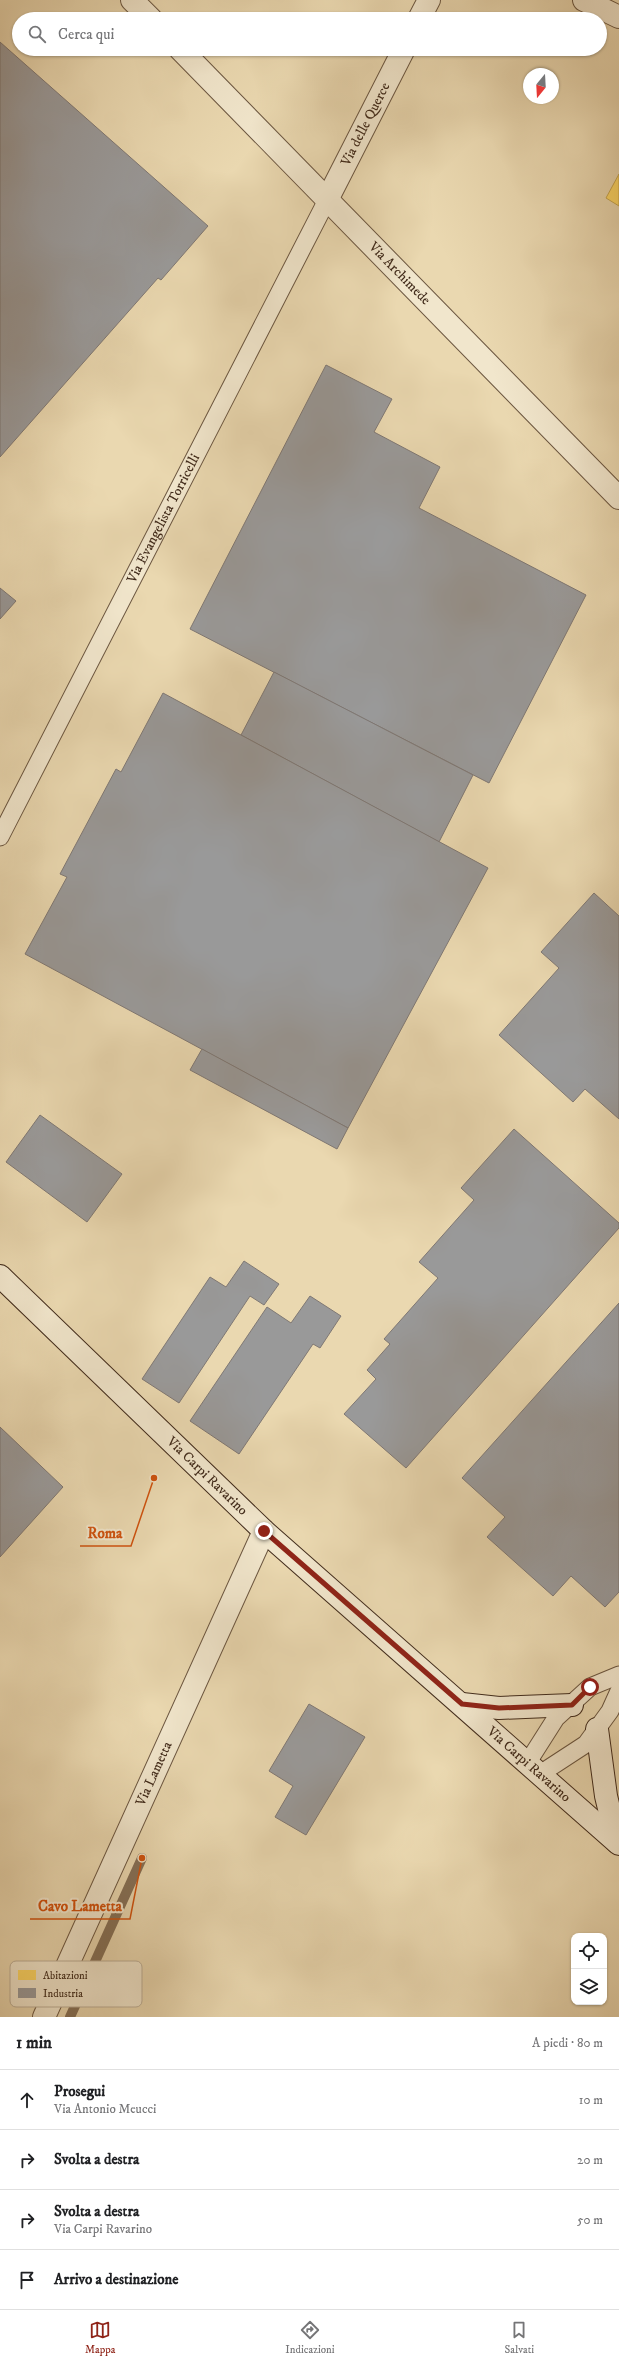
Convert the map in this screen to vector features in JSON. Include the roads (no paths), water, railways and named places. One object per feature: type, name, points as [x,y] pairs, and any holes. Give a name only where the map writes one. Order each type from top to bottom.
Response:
[{"type":"street","points":[[132,0],[144,12]]},
{"type":"street","points":[[423,12],[429,0]]},
{"type":"street","points":[[584,0],[619,17]]},
{"type":"street","name":"Via Archimede","points":[[187,56],[619,498]]},
{"type":"street","name":"Via delle Querce","points":[[327,200],[400,56]]},
{"type":"street","name":"Via Carpi Ravarino","points":[[0,1276],[264,1531],[618,1843]]},
{"type":"street","name":"Via Lametta","points":[[69,1961],[264,1531]]},
{"type":"street","points":[[462,1704],[499,1708],[572,1705]]},
{"type":"street","points":[[597,1729],[606,1796],[618,1843]]},
{"type":"street","name":"Via Lametta","points":[[44,2017],[49,2007]]},
{"type":"lane","name":"Via Evangelista Torricelli","points":[[0,837],[327,200]]},
{"type":"lane","points":[[534,1768],[556,1718],[590,1687],[619,1676]]},
{"type":"lane","points":[[534,1768],[586,1744],[610,1711],[619,1690]]},
{"type":"waterway","points":[[95,1961],[142,1858]]},
{"type":"waterway","points":[[70,2017],[75,2007]]},
{"type":"place","name":"Roma","points":[[154,1478]]},
{"type":"place","name":"Cavo Lametta","points":[[142,1858]]}]
